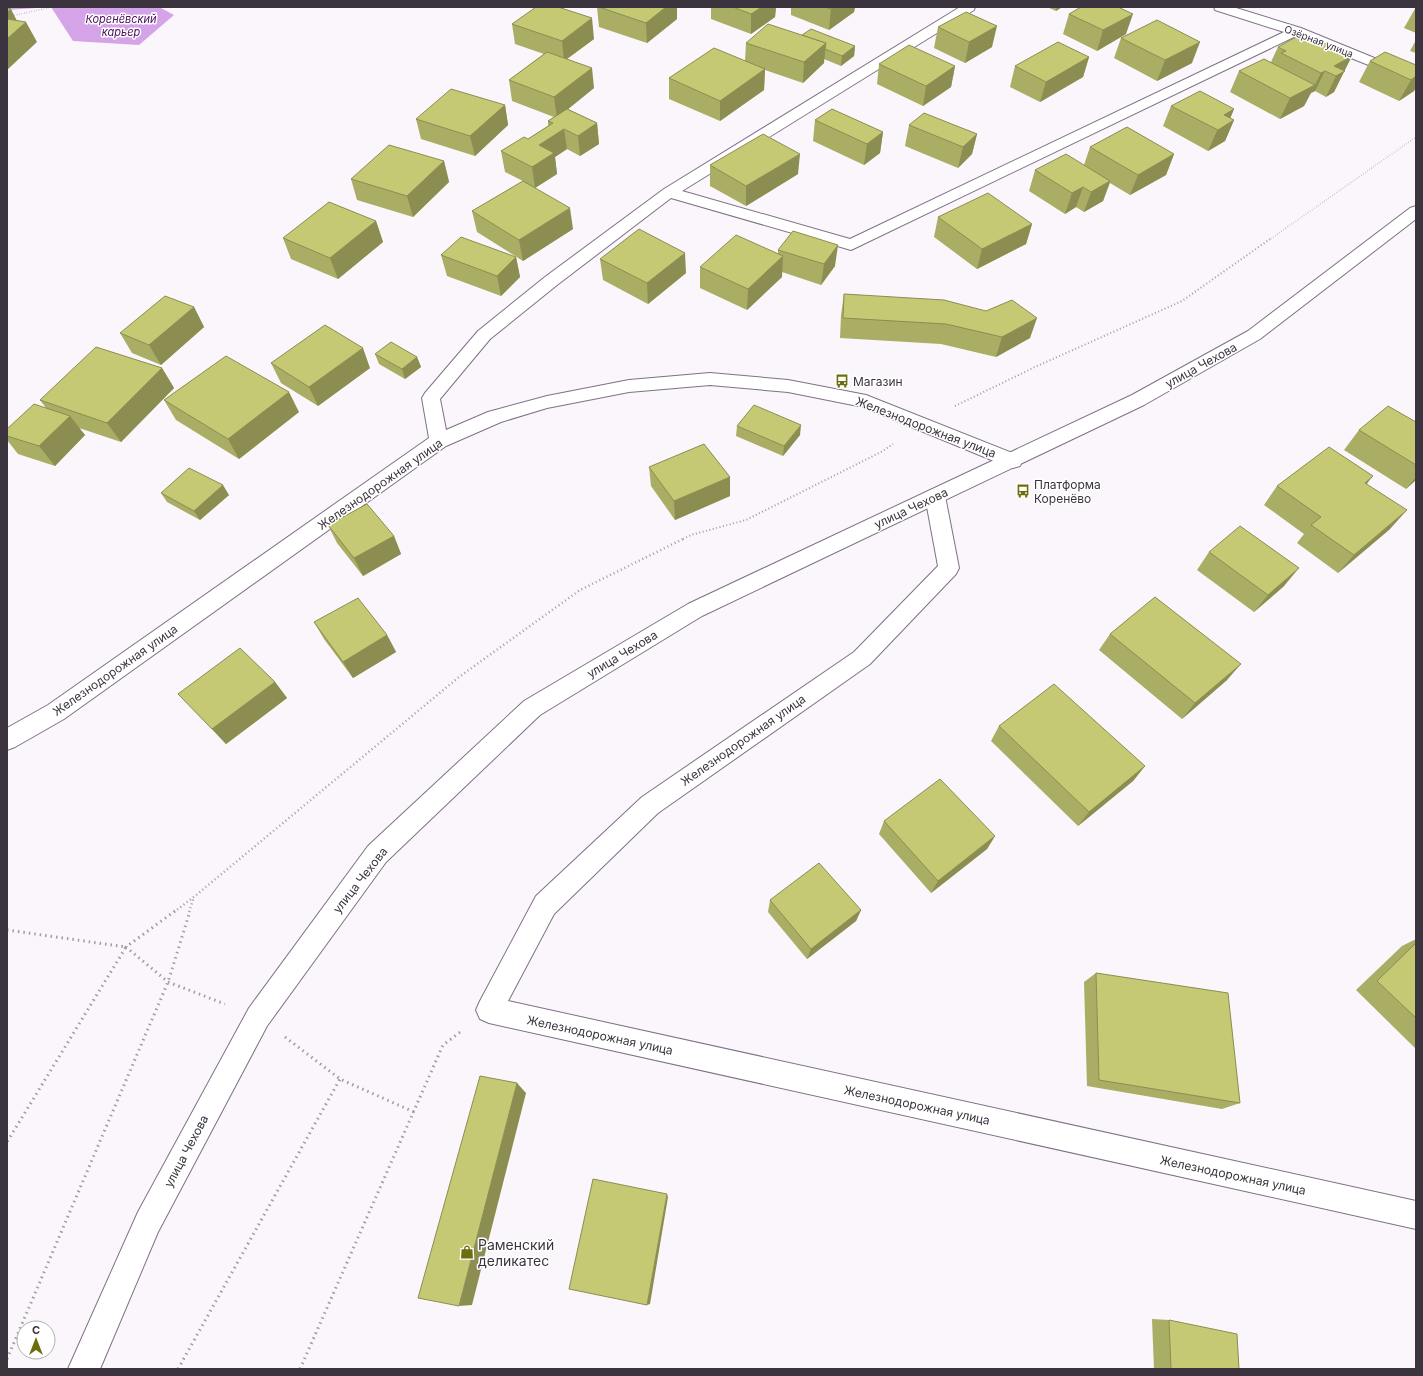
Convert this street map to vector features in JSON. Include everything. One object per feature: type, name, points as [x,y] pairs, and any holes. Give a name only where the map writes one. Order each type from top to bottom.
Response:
[{"type":"street","points":[[439,441],[431,398],[484,335],[551,281],[669,192],[969,7]]},
{"type":"street","name":"Озёрная улица","points":[[1220,7],[1296,31],[1416,80]]},
{"type":"street","points":[[669,192],[851,245],[1296,31]]},
{"type":"street","name":"улица Чехова","points":[[84,1369],[148,1222],[258,1017],[377,854],[532,708],[695,610],[935,496],[1013,461],[1138,400],[1254,335],[1416,211]]},
{"type":"street","name":"Железнодорожная улица","points":[[7,740],[56,712],[439,441],[495,417],[547,402],[629,386],[710,379],[788,386],[866,401],[1013,461]]},
{"type":"street","name":"Железнодорожная улица","points":[[935,496],[949,568],[862,658],[650,805],[545,904],[489,1010],[1416,1215]]},
{"type":"path","points":[[7,17],[52,7]]},
{"type":"path","points":[[956,406],[1035,367],[1182,301],[1416,137]]},
{"type":"path","points":[[7,1142],[126,947],[195,896],[459,677],[580,590],[691,535],[746,520],[881,452]]},
{"type":"path","points":[[7,1358],[168,982],[195,896]]},
{"type":"path","points":[[7,930],[126,947]]},
{"type":"path","points":[[300,1369],[443,1045],[489,1010]]},
{"type":"path","points":[[178,1369],[340,1079]]},
{"type":"water","points":[[7,7],[51,7],[7,10]]},
{"type":"water","name":"Коренёвский карьер","points":[[51,7],[159,7],[174,15],[139,45],[73,41]]},
{"type":"building","points":[[536,7],[558,7],[592,18],[562,41],[512,24]]},
{"type":"building","points":[[599,7],[666,7],[646,23]]},
{"type":"building","points":[[733,7],[762,7],[751,14]]},
{"type":"building","points":[[1081,7],[1118,7],[1133,14],[1103,30],[1069,14]]},
{"type":"building","points":[[966,12],[997,26],[969,42],[938,27]]},
{"type":"building","points":[[7,19],[26,22],[7,39]]},
{"type":"building","points":[[1157,20],[1200,42],[1165,60],[1121,38]]},
{"type":"building","points":[[768,24],[826,43],[804,62],[746,43]]},
{"type":"building","points":[[811,29],[855,46],[842,56],[825,49],[826,43],[802,35]]},
{"type":"building","points":[[1296,37],[1305,41],[1312,37],[1352,56],[1334,66],[1345,71],[1336,76],[1325,71],[1321,73],[1281,53],[1286,51],[1278,47]]},
{"type":"building","points":[[1058,42],[1089,57],[1046,82],[1015,66]]},
{"type":"building","points":[[909,45],[955,66],[926,86],[879,64]]},
{"type":"building","points":[[714,48],[765,69],[720,101],[669,78]]},
{"type":"building","points":[[547,52],[592,68],[554,97],[509,80]]},
{"type":"building","points":[[1385,52],[1416,65],[1416,76],[1411,80],[1370,61]]},
{"type":"building","points":[[1264,59],[1315,85],[1290,98],[1239,71]]},
{"type":"building","points":[[451,89],[505,105],[470,136],[416,119]]},
{"type":"building","points":[[1200,91],[1234,109],[1224,115],[1234,120],[1218,130],[1171,106]]},
{"type":"building","points":[[567,109],[597,123],[578,136],[564,129],[539,145],[554,153],[532,167],[501,151],[524,137],[528,139],[553,123],[548,121]]},
{"type":"building","points":[[832,109],[883,132],[867,144],[815,120]]},
{"type":"building","points":[[924,113],[977,134],[963,147],[909,125]]},
{"type":"building","points":[[1127,127],[1174,154],[1138,175],[1090,147]]},
{"type":"building","points":[[763,134],[800,154],[746,186],[710,165]]},
{"type":"building","points":[[389,145],[444,161],[407,196],[351,179]]},
{"type":"building","points":[[1066,154],[1110,181],[1091,192],[1083,187],[1072,193],[1035,170]]},
{"type":"building","points":[[523,181],[570,208],[519,240],[472,211]]},
{"type":"building","points":[[988,193],[1032,224],[982,249],[938,217]]},
{"type":"building","points":[[329,202],[376,221],[330,258],[283,238]]},
{"type":"building","points":[[639,229],[685,253],[647,283],[600,259]]},
{"type":"building","points":[[793,231],[838,245],[824,264],[778,250]]},
{"type":"building","points":[[736,235],[783,256],[748,289],[700,267]]},
{"type":"building","points":[[461,237],[516,257],[497,276],[441,255]]},
{"type":"building","points":[[844,294],[944,300],[986,311],[1012,300],[1037,318],[1002,337],[946,324],[843,318]]},
{"type":"building","points":[[165,296],[194,307],[149,345],[120,333]]},
{"type":"building","points":[[325,325],[363,348],[309,387],[271,363]]},
{"type":"building","points":[[391,342],[417,357],[402,369],[375,354]]},
{"type":"building","points":[[96,347],[162,368],[107,423],[40,400]]},
{"type":"building","points":[[226,356],[289,392],[228,439],[164,400]]},
{"type":"building","points":[[34,404],[70,416],[39,446],[7,436],[7,429]]},
{"type":"building","points":[[754,405],[801,425],[784,446],[737,426]]},
{"type":"building","points":[[1388,406],[1416,422],[1416,465],[1359,430]]},
{"type":"building","points":[[704,444],[730,477],[674,501],[649,467]]},
{"type":"building","points":[[1329,447],[1373,476],[1365,483],[1407,510],[1354,555],[1311,525],[1321,517],[1277,486]]},
{"type":"building","points":[[189,468],[223,485],[194,511],[161,493]]},
{"type":"building","points":[[367,504],[394,536],[354,558],[328,525]]},
{"type":"building","points":[[1240,526],[1299,568],[1268,595],[1209,552]]},
{"type":"building","points":[[1155,597],[1241,664],[1195,703],[1110,634]]},
{"type":"building","points":[[358,598],[387,635],[343,662],[314,622]]},
{"type":"building","points":[[240,648],[275,682],[212,729],[178,694]]},
{"type":"building","points":[[1054,684],[1145,766],[1089,812],[999,726]]},
{"type":"building","points":[[940,779],[995,836],[938,881],[884,821]]},
{"type":"building","points":[[819,863],[861,910],[811,949],[770,900]]},
{"type":"building","points":[[1416,943],[1416,1018],[1377,981]]},
{"type":"building","points":[[1096,973],[1228,993],[1240,1103],[1099,1080]]},
{"type":"building","points":[[480,1076],[517,1083],[459,1306],[418,1298]]},
{"type":"building","points":[[593,1179],[667,1194],[647,1305],[569,1289]]},
{"type":"building","points":[[1169,1320],[1237,1334],[1239,1369],[1171,1369]]},
{"type":"place","name":"Магазин","points":[[842,381]]},
{"type":"place","name":"Платформа Коренёво","points":[[1023,491]]},
{"type":"place","name":"Раменский деликатес","points":[[467,1252]]}]
